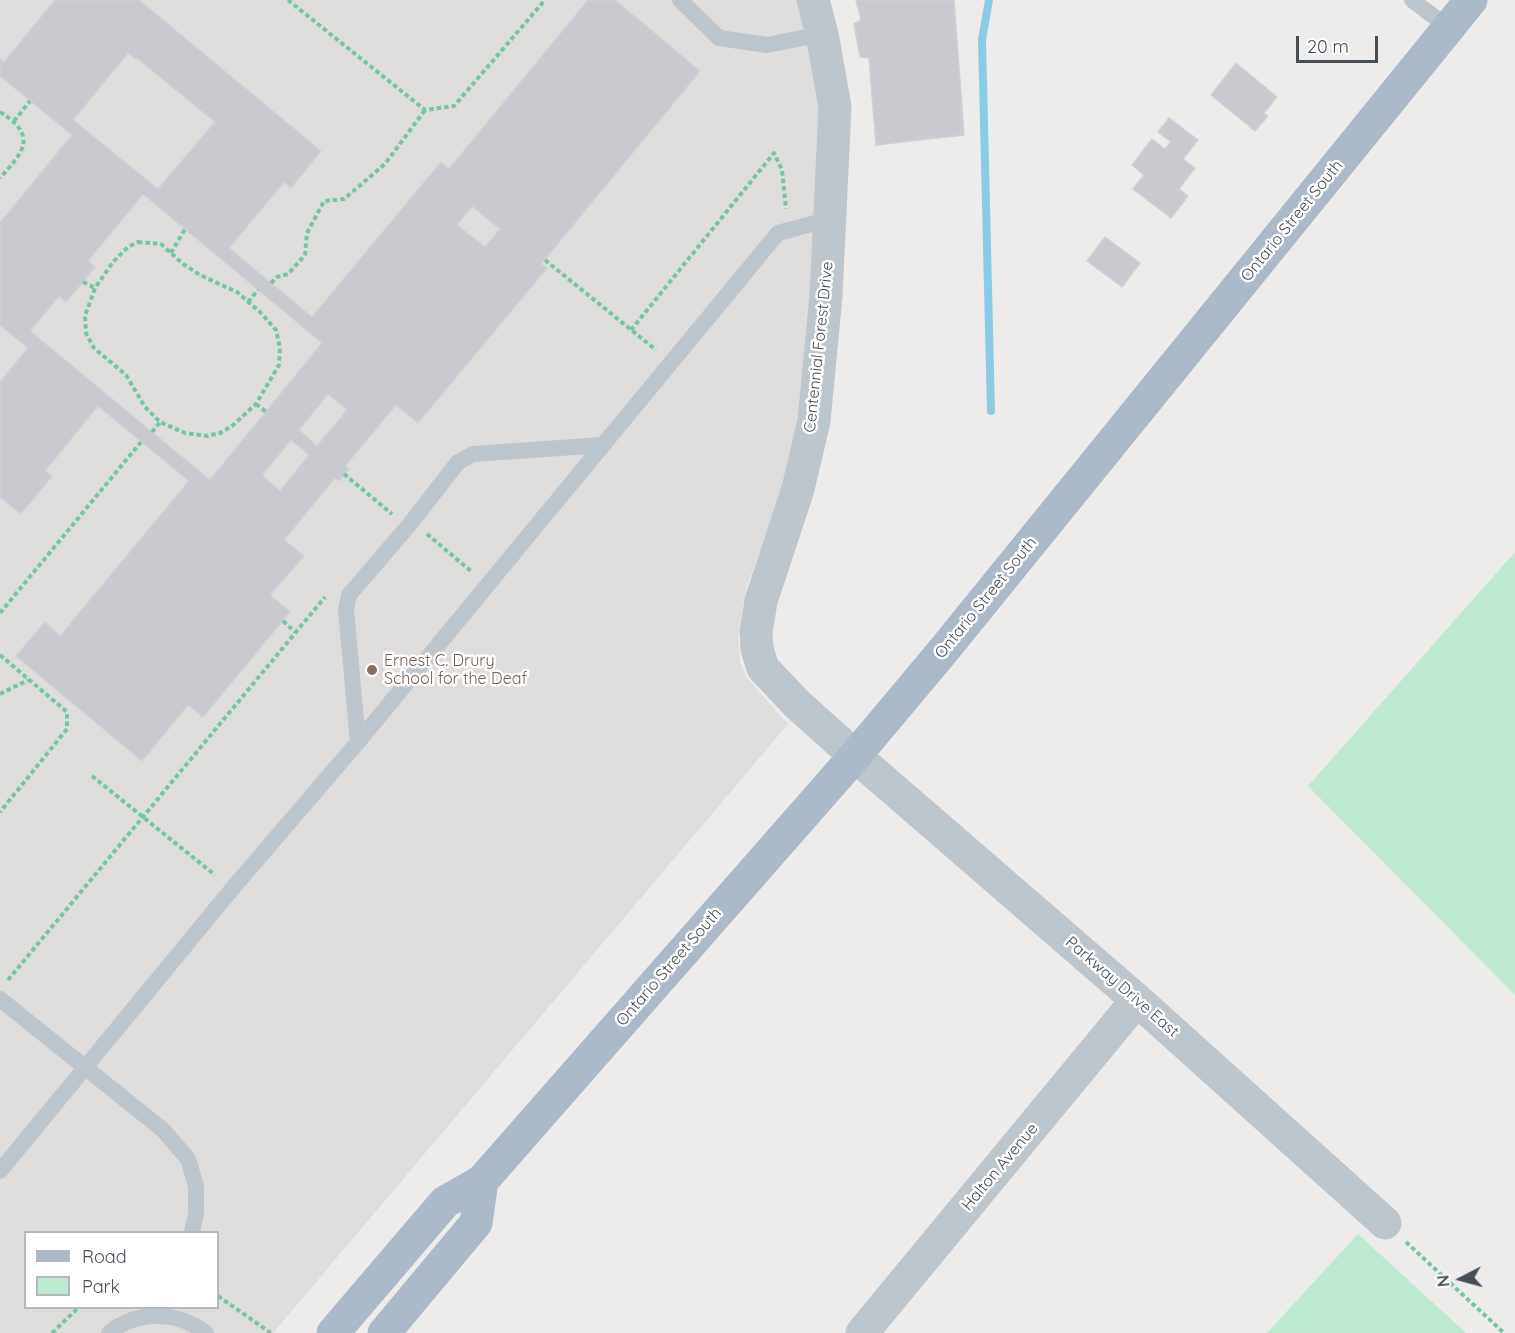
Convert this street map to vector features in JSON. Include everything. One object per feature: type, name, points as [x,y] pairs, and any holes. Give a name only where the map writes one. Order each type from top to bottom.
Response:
[{"type":"main road","name":"Ontario Street South","points":[[333,1333],[445,1202],[482,1181],[855,756],[1472,0]]},
{"type":"main road","points":[[384,1333],[476,1223],[482,1181]]},
{"type":"street","name":"Centennial Forest Drive","points":[[813,0],[822,34],[835,107],[822,341],[814,421],[798,489],[761,602],[756,633],[757,649],[764,668],[797,704],[855,756]]},
{"type":"street","name":"Parkway Drive East","points":[[855,756],[1137,1000],[1385,1223]]},
{"type":"street","name":"Halton Avenue","points":[[862,1333],[1137,1000]]},
{"type":"lane","points":[[680,0],[719,38],[767,45],[822,34]]},
{"type":"lane","points":[[1412,0],[1449,28]]},
{"type":"lane","points":[[0,1172],[232,889],[358,742],[672,363],[777,233],[830,219]]},
{"type":"lane","points":[[358,742],[346,610],[349,595],[410,524],[458,462],[473,454],[603,445]]},
{"type":"lane","points":[[0,999],[163,1130],[188,1159],[196,1186],[196,1214],[192,1231]]},
{"type":"lane","points":[[109,1333],[117,1326],[146,1316],[179,1312],[206,1333]]},
{"type":"path","points":[[288,0],[425,110]]},
{"type":"path","points":[[271,283],[278,277],[288,274],[304,255],[307,233],[324,201],[344,199],[385,164],[425,110],[454,106],[545,0]]},
{"type":"path","points":[[14,121],[30,101]]},
{"type":"path","points":[[0,112],[14,121],[23,136],[24,148],[0,178]]},
{"type":"path","points":[[631,330],[774,153],[782,170],[786,210],[791,229]]},
{"type":"path","points":[[171,253],[184,229]]},
{"type":"path","points":[[138,242],[161,244],[183,264],[200,275],[237,292],[276,330],[280,348],[279,365],[256,404],[232,426],[220,433],[207,436],[185,433],[160,422],[145,407],[126,375],[94,348],[86,333],[85,316],[95,288],[113,262],[128,247],[138,242]]},
{"type":"path","points":[[545,260],[672,363]]},
{"type":"path","points":[[83,282],[95,288]]},
{"type":"path","points":[[248,302],[258,290]]},
{"type":"path","points":[[256,404],[266,412]]},
{"type":"path","points":[[152,432],[160,422]]},
{"type":"path","points":[[0,613],[141,442]]},
{"type":"path","points":[[8,981],[327,594],[349,595]]},
{"type":"path","points":[[283,621],[296,632]]},
{"type":"path","points":[[0,655],[67,712],[67,729],[0,812]]},
{"type":"path","points":[[0,694],[28,680]]},
{"type":"path","points":[[92,776],[232,889]]},
{"type":"path","points":[[1385,1223],[1504,1333]]},
{"type":"path","points":[[219,1297],[271,1333]]},
{"type":"path","points":[[52,1333],[77,1309]]},
{"type":"shaded area","name":"Ernest C. Drury School for the Deaf","points":[[0,0],[796,0],[818,80],[823,123],[802,402],[790,468],[746,589],[738,636],[740,662],[747,678],[788,724],[273,1333],[0,1333]]},
{"type":"green space","points":[[1515,552],[1515,995],[1308,786]]},
{"type":"green space","points":[[1358,1234],[1466,1333],[1267,1333]]},
{"type":"building","points":[[55,0],[139,0],[321,151],[291,188],[284,182],[229,248],[312,317],[441,162],[449,169],[588,0],[615,0],[700,71],[541,264],[547,268],[418,423],[396,405],[345,466],[349,469],[339,481],[335,478],[284,540],[304,556],[270,595],[290,612],[203,717],[188,705],[142,761],[16,656],[45,622],[60,636],[189,481],[98,406],[45,471],[52,476],[21,514],[0,497],[0,382],[28,348],[0,325],[0,223],[72,135],[0,76],[0,59],[4,62]],"holes":[[[128,53],[215,122],[158,189],[73,120]],[[143,194],[322,343],[210,480],[30,331],[59,296],[66,302],[83,282],[95,267],[88,261]],[[472,206],[500,229],[485,247],[457,225]],[[328,394],[347,410],[317,446],[299,430]],[[291,440],[309,455],[280,491],[262,475]]]},
{"type":"building","points":[[856,0],[954,0],[964,135],[876,145],[869,58],[860,57],[854,24],[861,20]]},
{"type":"building","points":[[1236,63],[1277,97],[1264,113],[1268,116],[1255,131],[1211,95]]},
{"type":"building","points":[[1169,118],[1198,140],[1183,159],[1195,168],[1179,189],[1188,196],[1171,218],[1133,189],[1144,175],[1132,165],[1152,139],[1165,149],[1171,142],[1158,132]]},
{"type":"building","points":[[1105,237],[1140,263],[1122,287],[1087,261]]},
{"type":"waterway","points":[[989,0],[982,40],[991,411]]},
{"type":"place","name":"Ernest C. Drury School for the Deaf","points":[[372,670]]}]
